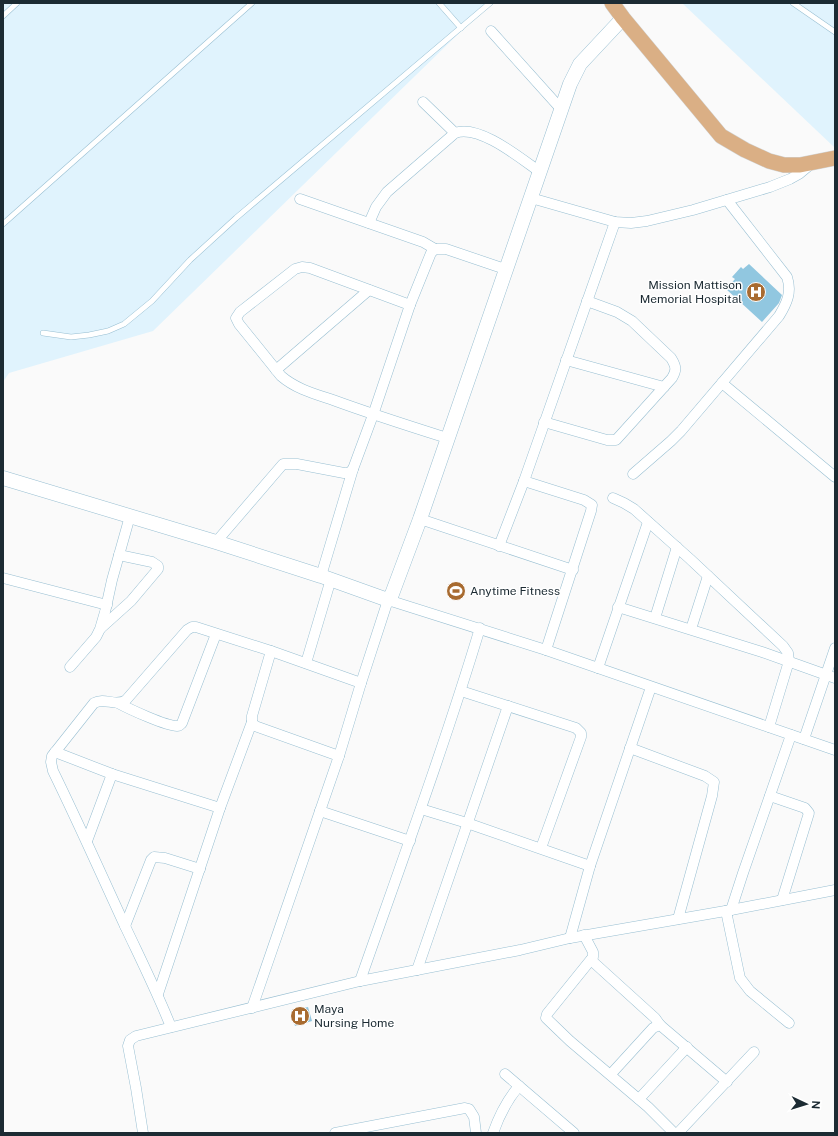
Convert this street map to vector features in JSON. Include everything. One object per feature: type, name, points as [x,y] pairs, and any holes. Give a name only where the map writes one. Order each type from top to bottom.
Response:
[{"type":"main road","points":[[612,3],[722,136],[769,162],[784,165],[800,165],[835,158]]},
{"type":"street","points":[[252,1008],[339,756],[388,600],[392,594],[420,519],[570,84],[580,64],[623,18]]},
{"type":"street","points":[[491,31],[561,109]]},
{"type":"street","points":[[423,102],[455,133]]},
{"type":"street","points":[[369,223],[376,207],[387,192],[455,133],[465,130],[481,135],[517,156],[540,172]]},
{"type":"street","points":[[531,198],[615,222],[631,223],[647,221],[770,187],[799,174],[813,163]]},
{"type":"street","points":[[300,199],[423,242],[435,249],[446,250],[505,269]]},
{"type":"street","points":[[633,474],[671,441],[702,408],[779,316],[787,303],[789,285],[787,277],[762,247],[727,200]]},
{"type":"street","points":[[499,546],[524,481],[615,222]]},
{"type":"street","points":[[306,663],[353,469],[410,305],[431,253],[435,249]]},
{"type":"street","points":[[410,305],[310,268],[302,267],[295,269],[240,312],[236,318],[239,324],[276,370],[288,382],[304,390],[373,415],[447,438]]},
{"type":"street","points":[[276,370],[370,290]]},
{"type":"street","points":[[544,422],[607,440],[616,440],[675,373],[675,365],[671,358],[632,321],[617,312],[587,301]]},
{"type":"street","points":[[566,360],[664,386]]},
{"type":"street","points":[[722,383],[835,477]]},
{"type":"street","points":[[216,542],[283,464],[297,464],[344,473],[349,473],[353,469]]},
{"type":"street","points":[[3,478],[216,542],[388,600],[480,628],[835,750]]},
{"type":"street","points":[[524,481],[584,500],[592,505],[573,570],[546,650]]},
{"type":"street","points":[[613,498],[634,509],[677,547],[783,646],[788,653],[789,661],[769,727]]},
{"type":"street","points":[[70,668],[96,637],[100,629],[130,516]]},
{"type":"street","points":[[420,519],[573,570]]},
{"type":"street","points":[[598,668],[648,522]]},
{"type":"street","points":[[655,618],[677,547]]},
{"type":"street","points":[[100,629],[131,602],[158,569],[158,566],[152,562],[119,555]]},
{"type":"street","points":[[691,629],[708,576]]},
{"type":"street","points":[[3,578],[107,605]]},
{"type":"street","points":[[618,607],[789,661],[830,677]]},
{"type":"street","points":[[118,703],[122,703],[126,700],[187,630],[192,627],[272,651],[361,683]]},
{"type":"street","points":[[360,981],[421,809],[461,691],[480,628]]},
{"type":"street","points":[[171,1027],[158,994],[125,926],[87,840],[53,771],[51,762],[55,752],[94,703],[102,701],[118,703],[139,713],[172,725],[180,725],[216,634]]},
{"type":"street","points":[[804,739],[830,677],[835,648]]},
{"type":"street","points":[[158,994],[220,808],[252,722],[252,716],[272,651]]},
{"type":"street","points":[[570,938],[590,866],[651,687]]},
{"type":"street","points":[[461,691],[576,728],[581,733],[581,737],[541,848]]},
{"type":"street","points":[[417,970],[508,706]]},
{"type":"street","points":[[252,722],[256,726],[339,756]]},
{"type":"street","points":[[789,1023],[750,991],[740,978],[729,911],[791,735]]},
{"type":"street","points":[[630,748],[705,776],[714,782],[712,796],[678,919]]},
{"type":"street","points":[[55,752],[112,774],[220,808]]},
{"type":"street","points":[[87,840],[112,774]]},
{"type":"street","points":[[770,796],[805,808],[809,813],[782,900]]},
{"type":"street","points":[[421,809],[468,823],[590,866]]},
{"type":"street","points":[[320,811],[410,841]]},
{"type":"street","points":[[125,926],[151,860],[154,857],[166,858],[200,869]]},
{"type":"street","points":[[143,1133],[128,1046],[130,1040],[136,1036],[360,981],[520,950],[584,935],[729,911],[835,890]]},
{"type":"street","points":[[584,935],[594,955],[547,1014],[546,1018],[570,1041],[639,1099],[674,1133]]},
{"type":"street","points":[[591,960],[655,1018],[660,1025],[727,1082]]},
{"type":"street","points":[[610,1074],[653,1028],[660,1025]]},
{"type":"street","points":[[639,1099],[687,1047]]},
{"type":"street","points":[[678,1133],[754,1052]]},
{"type":"street","points":[[505,1074],[571,1132]]},
{"type":"street","points":[[493,1133],[503,1108],[519,1086]]},
{"type":"street","points":[[335,1133],[469,1108],[472,1112],[476,1133]]},
{"type":"lane","points":[[3,16],[18,3]]},
{"type":"lane","points":[[3,224],[252,3]]},
{"type":"lane","points":[[439,3],[461,28]]},
{"type":"lane","points":[[43,333],[71,336],[89,335],[108,331],[124,324],[152,301],[190,260],[236,218],[490,3]]},
{"type":"lane","points":[[793,3],[835,32]]},
{"type":"shaded area","points":[[3,3],[490,3],[153,331],[9,373],[3,382]]},
{"type":"shaded area","points":[[682,3],[835,3],[835,147],[834,147]]},
{"type":"building","points":[[749,264],[782,295],[779,303],[762,322],[726,289],[735,279],[732,277],[741,267],[743,269]]},
{"type":"building","points":[[308,1007],[312,1021],[295,1026],[291,1011]]},
{"type":"place","name":"Mission Mattison Memorial Hospital","points":[[756,292]]},
{"type":"place","name":"Anytime Fitness","points":[[456,591]]},
{"type":"place","name":"Maya Nursing Home","points":[[300,1016]]}]
